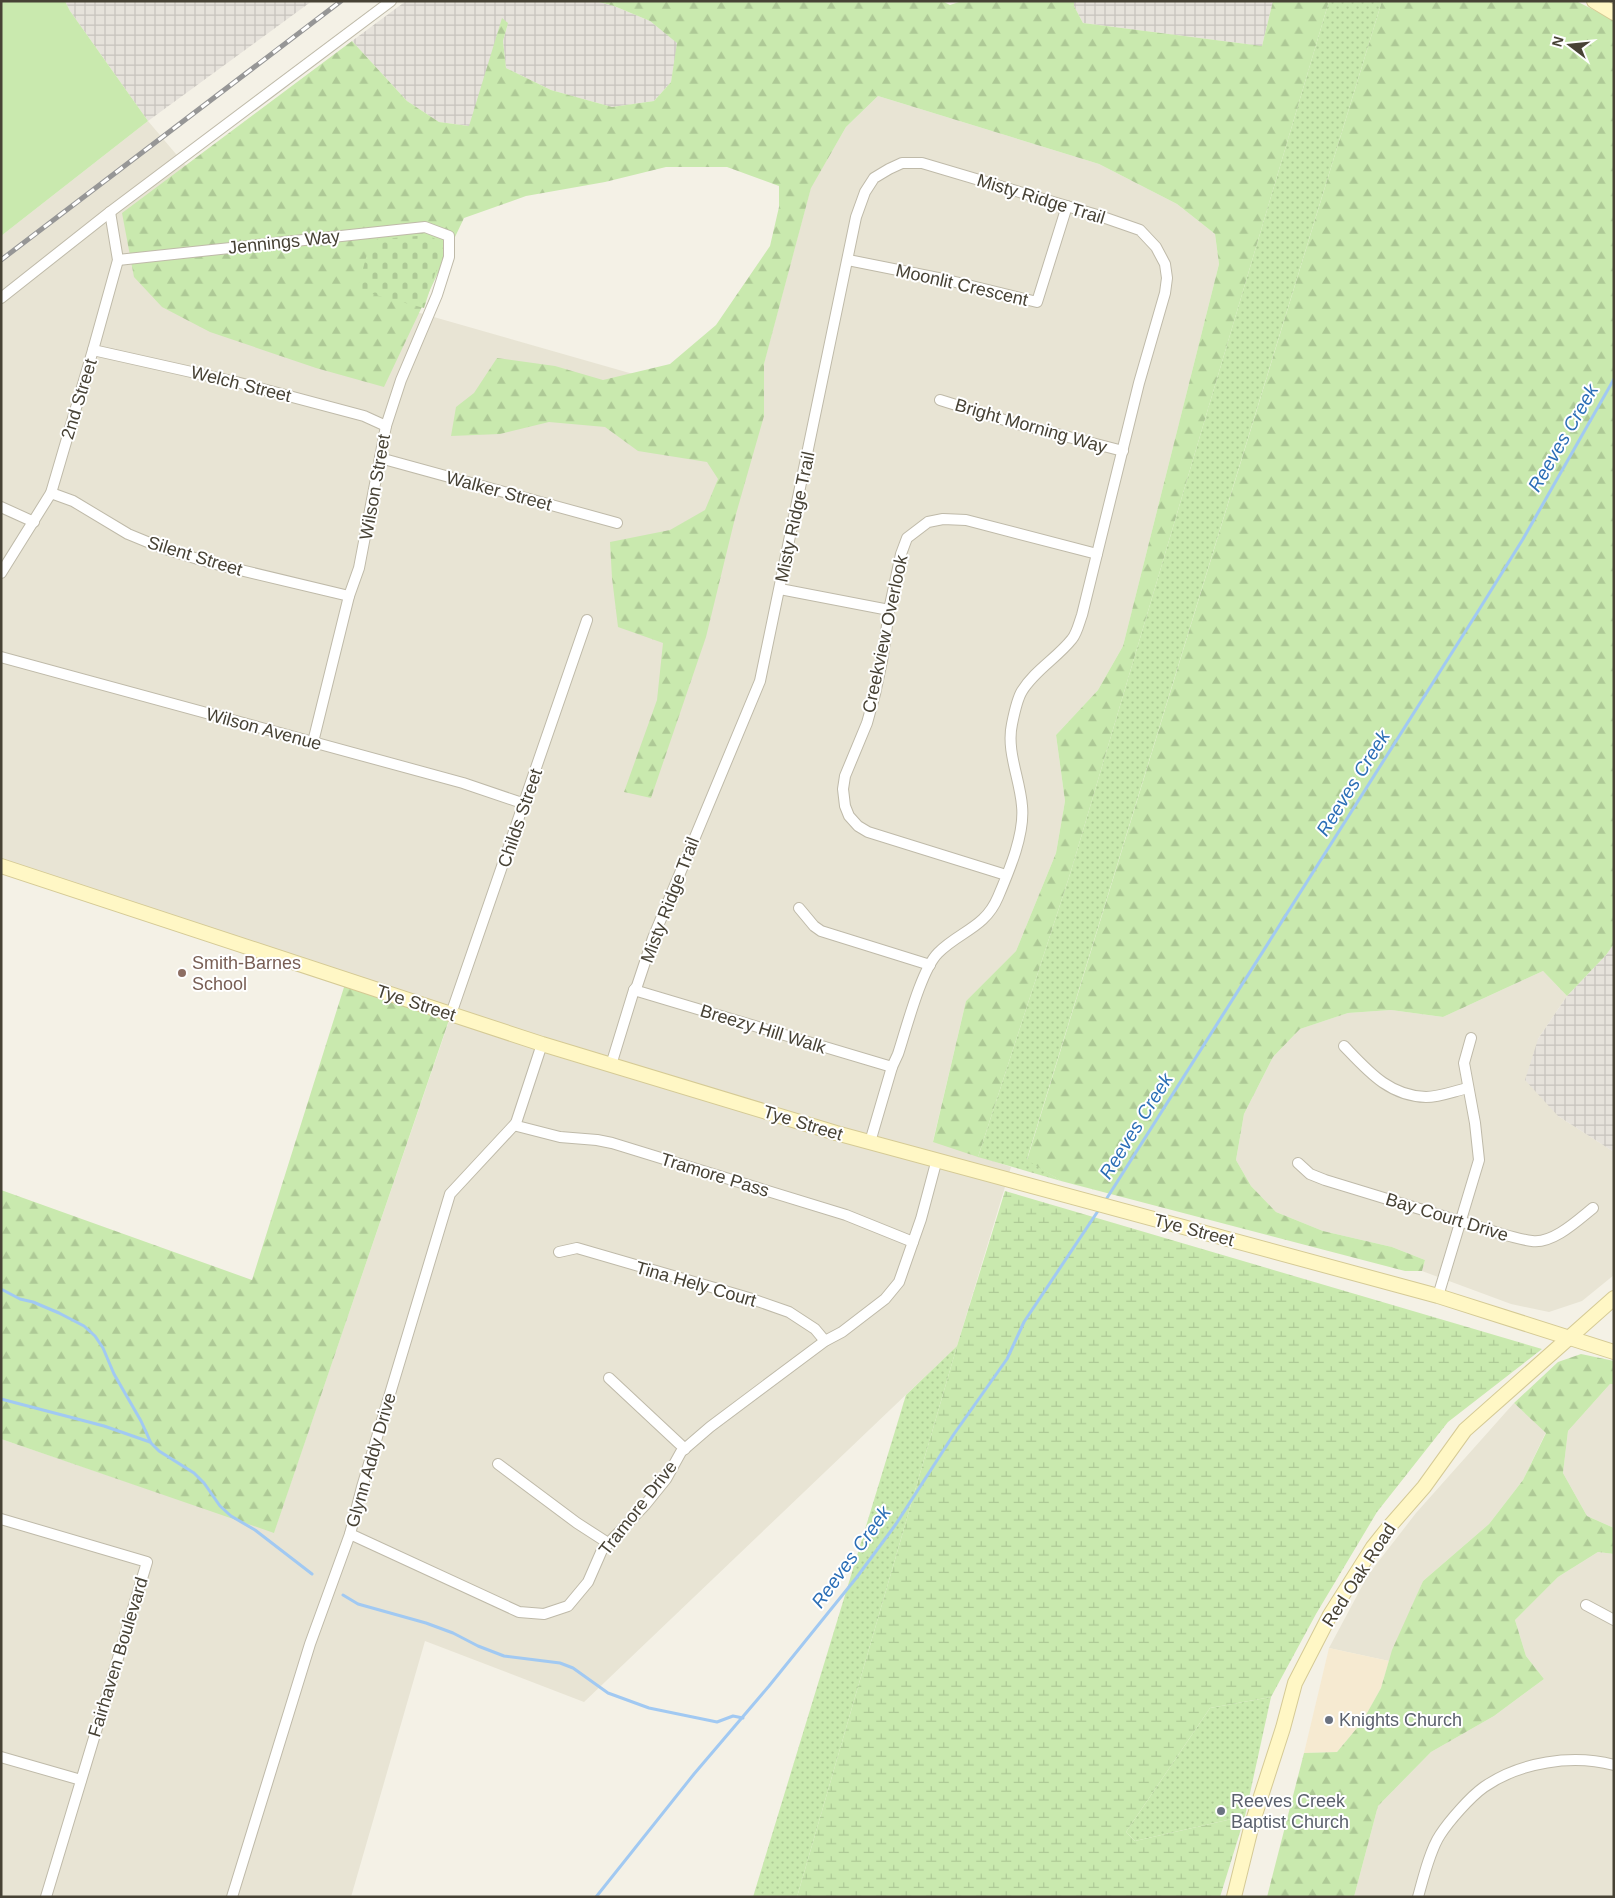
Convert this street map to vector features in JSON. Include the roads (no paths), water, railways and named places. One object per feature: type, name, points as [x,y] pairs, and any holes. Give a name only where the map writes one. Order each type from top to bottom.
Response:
[{"type":"street","points":[[1,298],[110,212],[391,1]]},
{"type":"street","points":[[1594,1],[1614,13]]},
{"type":"street","name":"Misty Ridge Trail","points":[[611,1065],[634,990],[653,938],[760,681],[856,217],[865,192],[874,178],[889,168],[902,163],[922,164],[1067,206],[1140,230],[1156,247],[1165,264],[1167,278],[1164,293],[1082,615],[1073,638],[1059,654],[1035,675],[1021,693],[1012,725],[1010,748],[1019,784],[1022,826],[1006,875],[992,910],[980,924],[937,953],[925,973],[892,1067],[870,1142]]},
{"type":"street","name":"Moonlit Crescent","points":[[848,260],[943,279],[1037,302],[1067,206]]},
{"type":"street","name":"2nd Street","points":[[1,574],[51,493],[118,260],[110,212]]},
{"type":"street","name":"Jennings Way","points":[[118,260],[425,227],[449,236]]},
{"type":"street","name":"Wilson Street","points":[[312,742],[349,596],[365,544],[386,426],[401,380],[437,296],[449,258],[449,236]]},
{"type":"street","name":"Welch Street","points":[[93,350],[236,382],[364,416],[386,426]]},
{"type":"street","name":"Bright Morning Way","points":[[940,400],[1014,423],[1123,451]]},
{"type":"street","name":"Walker Street","points":[[380,458],[617,523]]},
{"type":"street","name":"Silent Street","points":[[51,493],[73,501],[128,534],[162,548],[211,563],[349,596]]},
{"type":"street","points":[[1,507],[34,522]]},
{"type":"street","name":"Creekview Overlook","points":[[1006,875],[868,832],[858,826],[847,811],[843,789],[845,776],[867,723],[875,694],[883,656],[889,610],[901,554],[907,538],[928,522],[944,519],[966,520],[1097,554]]},
{"type":"street","points":[[780,589],[889,610]]},
{"type":"street","name":"Childs Street","points":[[451,1014],[587,620]]},
{"type":"street","name":"Wilson Avenue","points":[[1,657],[463,783],[525,804]]},
{"type":"street","name":"Tye Street","points":[[1,866],[611,1065],[870,1142],[1438,1296],[1614,1352]]},
{"type":"street","points":[[799,908],[814,926],[821,931],[930,965]]},
{"type":"street","name":"Breezy Hill Walk","points":[[634,990],[892,1067]]},
{"type":"street","points":[[1438,1296],[1479,1160],[1475,1123],[1464,1063],[1471,1038]]},
{"type":"street","name":"Glynn Addy Drive","points":[[232,1897],[310,1644],[350,1534],[362,1487],[450,1194],[516,1123],[542,1044]]},
{"type":"street","points":[[1344,1046],[1380,1082],[1404,1094],[1437,1096],[1468,1088]]},
{"type":"street","name":"Tramore Pass","points":[[516,1123],[517,1126],[560,1137],[597,1140],[612,1144],[846,1215],[913,1242]]},
{"type":"street","name":"Tramore Drive","points":[[350,1534],[519,1612],[544,1614],[568,1606],[588,1582],[602,1550],[645,1505],[666,1479],[680,1452],[825,1341],[842,1332],[885,1299],[899,1282],[921,1219],[937,1160]]},
{"type":"street","name":"Bay Court Drive","points":[[1298,1163],[1310,1174],[1325,1180],[1461,1222],[1534,1242],[1549,1238],[1565,1230],[1593,1208]]},
{"type":"street","name":"Tina Hely Court","points":[[558,1252],[577,1248],[749,1298],[789,1312],[815,1329],[825,1341]]},
{"type":"street","name":"Red Oak Road","points":[[1234,1897],[1252,1824],[1283,1728],[1295,1683],[1330,1615],[1373,1547],[1388,1527],[1424,1487],[1465,1430],[1614,1298]]},
{"type":"street","points":[[609,1378],[685,1449]]},
{"type":"street","points":[[498,1464],[577,1523],[608,1543]]},
{"type":"street","name":"Fairhaven Boulevard","points":[[1,1518],[147,1562],[46,1897]]},
{"type":"street","points":[[1586,1605],[1614,1620]]},
{"type":"street","points":[[1,1757],[81,1780]]},
{"type":"street","points":[[1418,1897],[1439,1836],[1452,1818],[1484,1787],[1532,1766],[1556,1761],[1584,1760],[1614,1765]]},
{"type":"waterway","name":"Reeves Creek","points":[[1107,1198],[1523,539],[1614,379]]},
{"type":"waterway","name":"Reeves Creek","points":[[596,1897],[694,1774],[769,1686],[857,1577],[896,1524],[954,1434],[1007,1359],[1024,1322],[1098,1211]]},
{"type":"waterway","points":[[1,1289],[20,1299],[33,1302],[59,1313],[84,1326],[95,1336],[103,1348],[114,1374],[141,1421],[151,1443],[159,1451],[194,1473],[204,1483],[220,1506],[231,1516],[255,1530],[312,1574]]},
{"type":"waterway","points":[[1,1399],[104,1426],[150,1442]]},
{"type":"waterway","points":[[343,1595],[358,1604],[426,1623],[453,1633],[478,1646],[504,1656],[560,1663],[573,1668],[608,1693],[649,1708],[717,1722],[733,1716],[743,1718]]},
{"type":"railway","points":[[1,260],[341,1]]},
{"type":"place","name":"Smith-Barnes School","points":[[182,973]]},
{"type":"place","name":"Knights Church","points":[[1329,1720]]},
{"type":"place","name":"Reeves Creek Baptist Church","points":[[1221,1811]]}]
